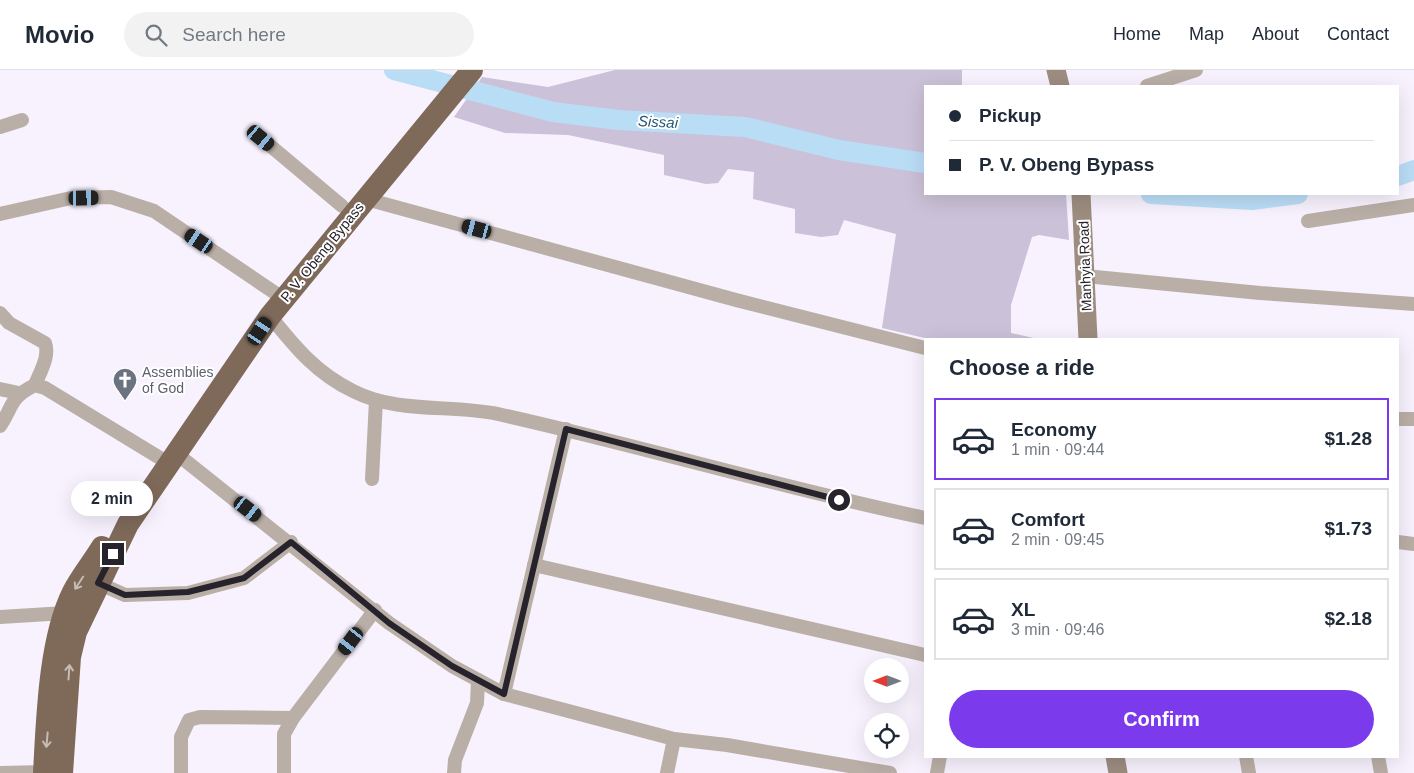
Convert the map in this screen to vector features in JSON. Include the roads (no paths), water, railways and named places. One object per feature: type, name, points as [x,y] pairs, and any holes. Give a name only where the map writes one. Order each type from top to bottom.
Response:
[{"type":"highway","name":"P. V. Obeng Bypass","points":[[276,302],[366,199],[455,81]]},
{"type":"highway","name":"P. V. Obeng Bypass","points":[[50,773],[54,649],[65,613],[74,592],[342,206],[455,81]]},
{"type":"highway","name":"P. V. Obeng Bypass","points":[[50,773],[76,632],[128,524],[168,456]]},
{"type":"main road","points":[[1056,70],[1060,85]]},
{"type":"main road","name":"Manhyia Road","points":[[1081,195],[1088,338]]},
{"type":"main road","points":[[1115,758],[1118,773]]},
{"type":"street","points":[[1150,85],[1196,70]]},
{"type":"street","points":[[0,126],[22,120]]},
{"type":"street","points":[[261,138],[342,206]]},
{"type":"street","points":[[0,214],[71,198],[111,197],[154,211],[276,302],[315,368],[354,392],[376,400],[400,405],[477,410],[566,429],[825,497],[924,518]]},
{"type":"street","points":[[366,199],[736,300],[924,348]]},
{"type":"street","points":[[1308,222],[1414,205]]},
{"type":"street","points":[[1085,276],[1260,293],[1414,304]]},
{"type":"street","points":[[0,313],[9,323],[45,343],[48,349],[35,385],[19,393],[0,426]]},
{"type":"street","points":[[35,385],[44,388],[168,456],[291,542],[389,623],[452,666],[504,694],[674,739],[727,745],[890,773]]},
{"type":"street","points":[[0,390],[19,393]]},
{"type":"street","points":[[372,479],[376,400]]},
{"type":"street","points":[[1399,419],[1414,419]]},
{"type":"street","points":[[504,694],[566,429]]},
{"type":"street","points":[[98,583],[125,595],[188,592],[244,578],[291,542]]},
{"type":"street","points":[[1399,542],[1414,544]]},
{"type":"street","points":[[534,565],[924,655]]},
{"type":"street","points":[[284,773],[284,734],[293,718],[375,610]]},
{"type":"street","points":[[0,617],[65,613]]},
{"type":"street","points":[[454,773],[455,760],[477,703],[478,680]]},
{"type":"street","points":[[181,773],[181,737],[189,720],[200,716],[293,718]]},
{"type":"street","points":[[667,773],[674,739]]},
{"type":"street","points":[[937,773],[940,758]]},
{"type":"street","points":[[1246,758],[1249,773]]},
{"type":"street","points":[[1378,758],[1381,773]]},
{"type":"street","points":[[0,773],[50,773]]},
{"type":"waterway","name":"Sissai","points":[[394,70],[553,112],[618,120],[745,127],[839,150],[924,163]]},
{"type":"waterway","name":"Sissai","points":[[1399,176],[1414,170]]},
{"type":"waterway","name":"Sissai","points":[[1168,195],[1252,200],[1290,195]]},
{"type":"place","name":"Assemblies of God","points":[[125,401]]}]
